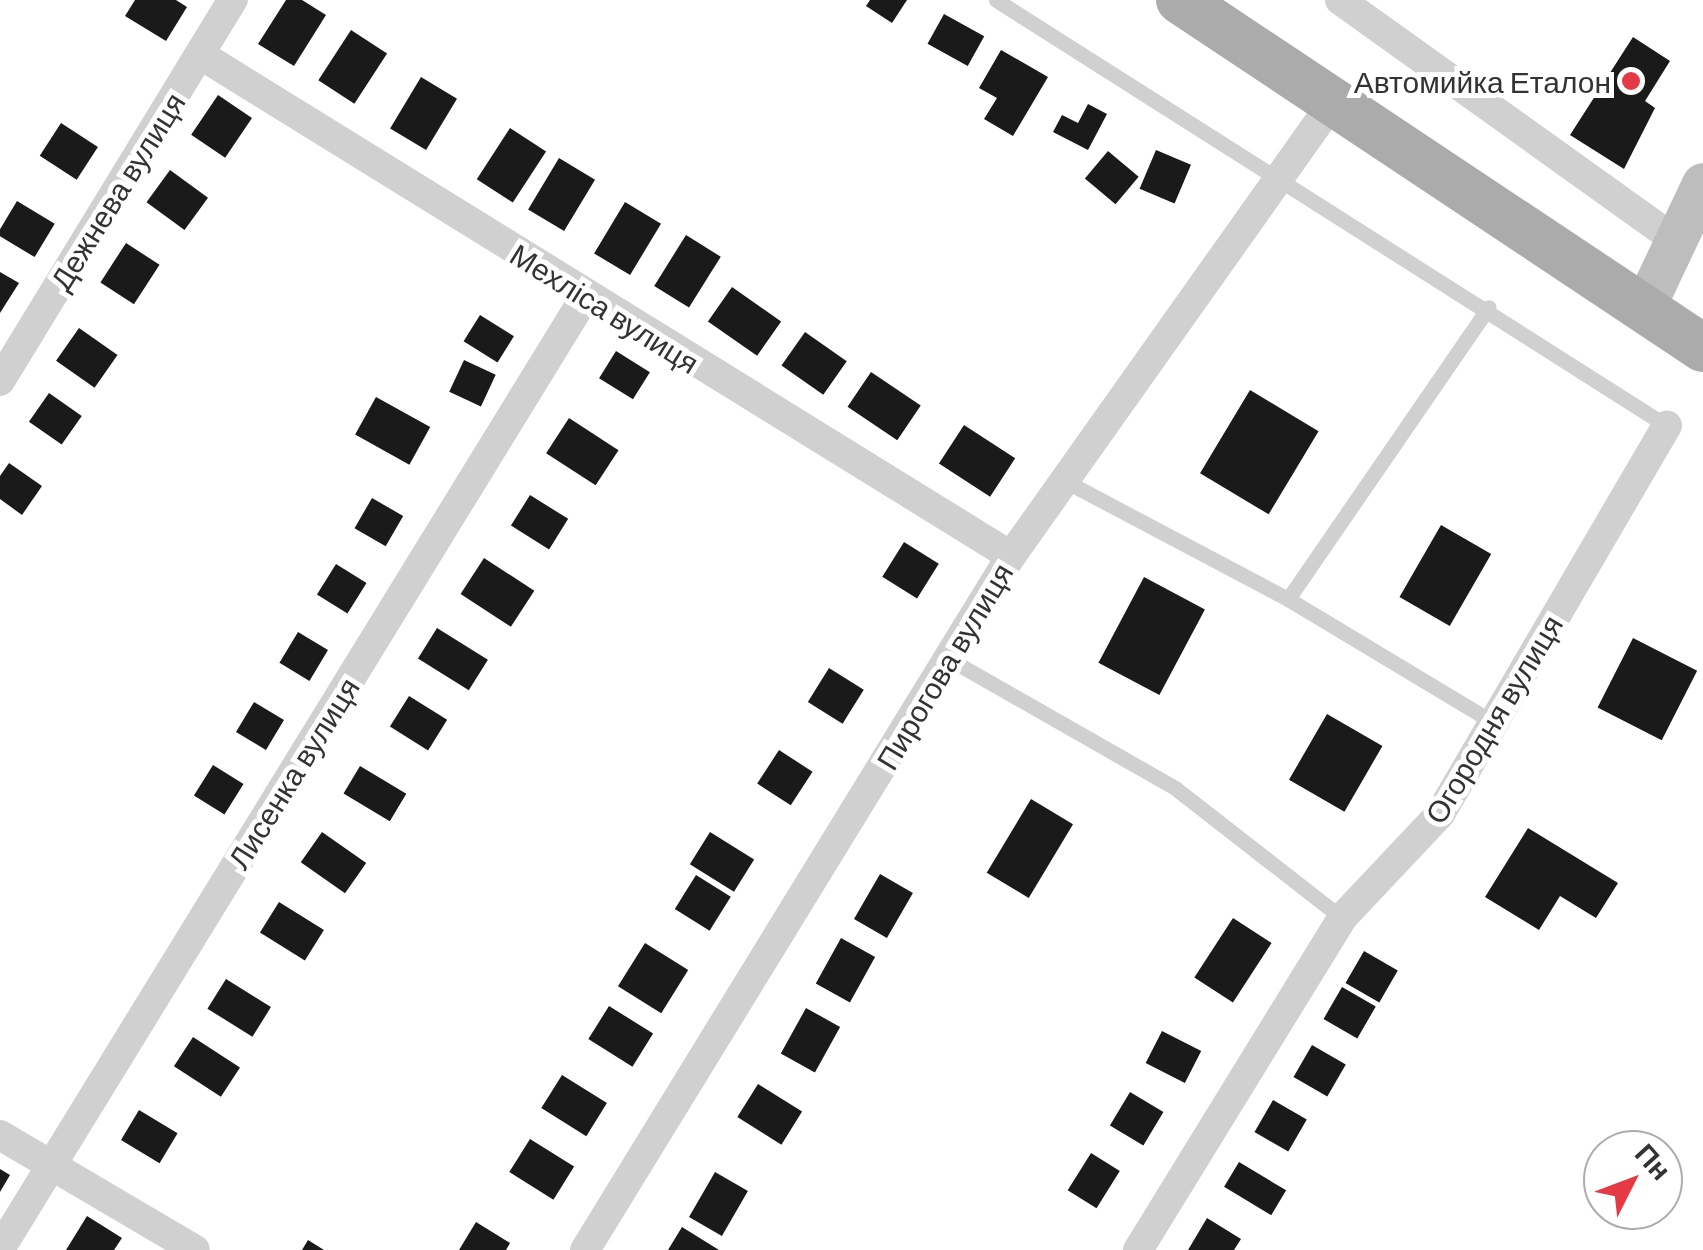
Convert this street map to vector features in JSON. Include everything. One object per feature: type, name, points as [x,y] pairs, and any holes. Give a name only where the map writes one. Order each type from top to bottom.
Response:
[{"type":"main road","points":[[1180,0],[1703,348]]},
{"type":"street","name":"Дежнева вулиця","points":[[0,381],[232,0]]},
{"type":"street","points":[[1340,0],[1676,241]]},
{"type":"street","name":"Мехліса вулиця","points":[[201,56],[585,297],[1011,556]]},
{"type":"street","name":"Пирогова вулиця","points":[[585,1250],[1011,556],[1333,102]]},
{"type":"street","points":[[1644,309],[1700,197]]},
{"type":"street","name":"Лисенка вулиця","points":[[0,1249],[585,297]]},
{"type":"street","name":"Огородня вулиця","points":[[1138,1250],[1342,918],[1440,814],[1667,426]]},
{"type":"street","points":[[0,1135],[195,1250]]},
{"type":"lane","points":[[996,0],[1489,307],[1667,426]]},
{"type":"lane","points":[[1288,599],[1489,307]]},
{"type":"lane","points":[[1065,480],[1288,599],[1493,722]]},
{"type":"lane","points":[[950,659],[1174,788],[1342,918]]},
{"type":"building","points":[[135,0],[176,0],[187,7],[166,41],[125,16]]},
{"type":"building","points":[[286,0],[302,0],[326,15],[294,66],[258,44]]},
{"type":"building","points":[[870,0],[907,0],[892,23],[866,6]]},
{"type":"building","points":[[944,14],[984,36],[968,66],[928,44]]},
{"type":"building","points":[[351,30],[387,53],[354,104],[318,80]]},
{"type":"building","points":[[1633,37],[1670,61],[1645,101],[1655,108],[1624,169],[1570,135]]},
{"type":"building","points":[[1001,50],[1048,77],[1013,136],[984,119],[997,98],[979,88]]},
{"type":"building","points":[[421,77],[457,99],[426,150],[390,128]]},
{"type":"building","points":[[218,95],[252,118],[225,158],[191,135]]},
{"type":"building","points":[[1088,104],[1107,114],[1088,150],[1053,132],[1062,115],[1078,123]]},
{"type":"building","points":[[61,123],[98,147],[77,180],[40,156]]},
{"type":"building","points":[[510,128],[546,151],[513,203],[477,179]]},
{"type":"building","points":[[1156,150],[1191,165],[1175,204],[1140,189]]},
{"type":"building","points":[[1108,151],[1139,177],[1116,204],[1085,179]]},
{"type":"building","points":[[559,158],[595,180],[564,231],[528,209]]},
{"type":"building","points":[[170,170],[208,198],[185,230],[146,202]]},
{"type":"building","points":[[17,201],[55,224],[35,257],[0,236],[0,229]]},
{"type":"building","points":[[625,202],[661,224],[630,275],[594,253]]},
{"type":"building","points":[[686,235],[721,257],[689,308],[654,286]]},
{"type":"building","points":[[126,243],[160,265],[134,304],[100,282]]},
{"type":"building","points":[[0,272],[19,283],[0,313]]},
{"type":"building","points":[[732,287],[781,321],[757,356],[708,321]]},
{"type":"building","points":[[480,315],[514,336],[497,362],[464,341]]},
{"type":"building","points":[[79,328],[118,355],[95,388],[56,361]]},
{"type":"building","points":[[805,332],[847,361],[823,395],[781,366]]},
{"type":"building","points":[[616,351],[650,372],[633,399],[599,378]]},
{"type":"building","points":[[464,360],[496,375],[481,407],[449,392]]},
{"type":"building","points":[[871,372],[921,406],[897,440],[848,407]]},
{"type":"building","points":[[1250,390],[1319,431],[1269,514],[1200,473]]},
{"type":"building","points":[[49,393],[82,416],[62,445],[29,422]]},
{"type":"building","points":[[376,397],[430,427],[409,465],[355,435]]},
{"type":"building","points":[[569,418],[618,450],[596,485],[546,453]]},
{"type":"building","points":[[964,425],[1015,458],[990,497],[939,464]]},
{"type":"building","points":[[9,463],[42,486],[22,515],[0,499],[0,476]]},
{"type":"building","points":[[530,495],[568,519],[549,549],[511,526]]},
{"type":"building","points":[[372,498],[403,516],[386,546],[355,528]]},
{"type":"building","points":[[1441,525],[1491,554],[1450,626],[1400,597]]},
{"type":"building","points":[[904,542],[939,564],[917,598],[882,577]]},
{"type":"building","points":[[484,558],[534,591],[511,627],[461,594]]},
{"type":"building","points":[[336,564],[367,583],[347,614],[317,595]]},
{"type":"building","points":[[1144,577],[1205,609],[1159,695],[1098,663]]},
{"type":"building","points":[[437,628],[488,660],[469,690],[418,659]]},
{"type":"building","points":[[298,632],[328,650],[309,681],[279,663]]},
{"type":"building","points":[[1633,638],[1697,671],[1662,740],[1598,707]]},
{"type":"building","points":[[829,668],[864,690],[843,724],[808,702]]},
{"type":"building","points":[[409,696],[447,720],[428,750],[390,727]]},
{"type":"building","points":[[254,702],[284,720],[266,750],[236,732]]},
{"type":"building","points":[[1327,714],[1382,746],[1344,812],[1289,780]]},
{"type":"building","points":[[779,750],[813,772],[791,805],[757,784]]},
{"type":"building","points":[[213,765],[244,784],[224,815],[194,796]]},
{"type":"building","points":[[360,766],[406,794],[390,821],[344,793]]},
{"type":"building","points":[[1031,799],[1073,824],[1029,898],[987,873]]},
{"type":"building","points":[[1528,828],[1618,883],[1596,918],[1560,896],[1539,930],[1485,897]]},
{"type":"building","points":[[322,832],[366,863],[345,893],[301,862]]},
{"type":"building","points":[[710,832],[754,860],[734,892],[690,864]]},
{"type":"building","points":[[880,874],[913,893],[887,938],[854,919]]},
{"type":"building","points":[[696,875],[731,897],[710,931],[675,909]]},
{"type":"building","points":[[279,902],[324,930],[305,961],[260,933]]},
{"type":"building","points":[[1233,918],[1272,943],[1233,1003],[1194,978]]},
{"type":"building","points":[[841,938],[875,957],[850,1002],[816,983]]},
{"type":"building","points":[[645,943],[688,970],[661,1013],[618,986]]},
{"type":"building","points":[[1364,951],[1398,971],[1379,1003],[1346,983]]},
{"type":"building","points":[[226,979],[271,1007],[252,1037],[207,1009]]},
{"type":"building","points":[[1342,987],[1376,1006],[1357,1039],[1324,1019]]},
{"type":"building","points":[[609,1006],[653,1034],[632,1067],[588,1039]]},
{"type":"building","points":[[806,1008],[840,1027],[815,1072],[781,1053]]},
{"type":"building","points":[[1162,1031],[1201,1051],[1185,1083],[1146,1063]]},
{"type":"building","points":[[193,1037],[240,1067],[221,1097],[174,1066]]},
{"type":"building","points":[[1312,1045],[1346,1064],[1327,1097],[1294,1077]]},
{"type":"building","points":[[562,1075],[607,1103],[586,1136],[541,1108]]},
{"type":"building","points":[[758,1084],[802,1112],[781,1145],[737,1117]]},
{"type":"building","points":[[1130,1092],[1163,1112],[1143,1146],[1110,1125]]},
{"type":"building","points":[[1273,1100],[1307,1120],[1288,1152],[1254,1132]]},
{"type":"building","points":[[139,1110],[178,1133],[160,1163],[121,1140]]},
{"type":"building","points":[[530,1139],[574,1167],[553,1200],[509,1172]]},
{"type":"building","points":[[1091,1153],[1120,1171],[1097,1208],[1068,1190]]},
{"type":"building","points":[[1239,1162],[1286,1190],[1271,1215],[1224,1187]]},
{"type":"building","points":[[0,1169],[10,1175],[0,1192]]},
{"type":"building","points":[[715,1172],[748,1191],[722,1236],[689,1217]]},
{"type":"building","points":[[87,1216],[122,1238],[114,1250],[66,1250]]},
{"type":"building","points":[[1207,1218],[1241,1239],[1234,1250],[1188,1250]]},
{"type":"building","points":[[476,1222],[510,1243],[506,1250],[459,1250]]},
{"type":"building","points":[[682,1227],[719,1250],[668,1250]]},
{"type":"building","points":[[308,1240],[324,1250],[302,1250]]},
{"type":"place","name":"Автомийка Еталон","points":[[1631,81]]}]
